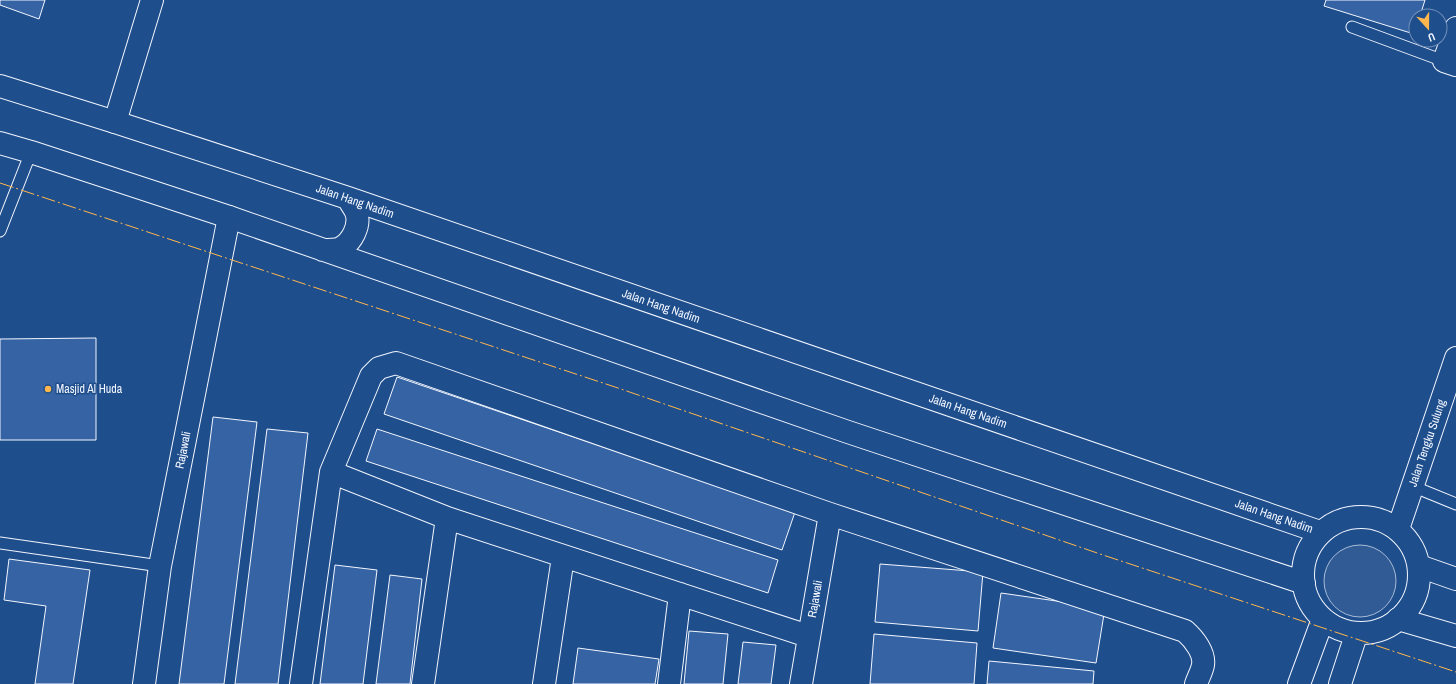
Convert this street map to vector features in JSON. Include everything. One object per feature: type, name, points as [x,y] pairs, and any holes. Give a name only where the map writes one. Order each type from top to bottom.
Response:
[{"type":"street","points":[[115,122],[152,0]]},
{"type":"street","points":[[1450,63],[1456,28]]},
{"type":"street","name":"Jalan Hang Nadim","points":[[0,86],[348,198],[1320,532]]},
{"type":"street","points":[[0,143],[229,217],[848,432],[1304,583]]},
{"type":"street","points":[[323,250],[337,250],[346,245],[353,236],[357,226],[356,213],[348,198]]},
{"type":"street","name":"Rajawali","points":[[144,684],[160,566],[229,217]]},
{"type":"street","name":"Jalan Tengku Sulung","points":[[1398,529],[1456,358]]},
{"type":"street","points":[[301,684],[331,472],[371,376],[379,368],[396,363],[830,514],[1185,631],[1196,644],[1202,658],[1203,664],[1196,684]]},
{"type":"street","points":[[331,472],[447,518],[808,636]]},
{"type":"street","name":"Rajawali","points":[[800,684],[830,514]]},
{"type":"street","points":[[1367,516],[1384,520],[1406,536],[1417,555],[1419,566],[1418,585],[1406,612],[1398,619],[1384,627],[1371,632],[1356,634],[1336,627],[1323,619],[1313,608],[1307,596],[1303,570],[1306,556],[1320,532],[1334,523],[1350,517],[1367,516]]},
{"type":"street","points":[[423,684],[447,518]]},
{"type":"street","points":[[544,684],[563,556]]},
{"type":"street","points":[[1419,566],[1456,579]]},
{"type":"street","points":[[669,684],[680,594]]},
{"type":"street","points":[[1299,684],[1323,619]]},
{"type":"street","points":[[1398,619],[1456,636]]},
{"type":"street","points":[[1340,684],[1356,634]]},
{"type":"lane","points":[[1352,27],[1450,63]]},
{"type":"lane","points":[[0,231],[31,152]]},
{"type":"lane","points":[[1412,486],[1456,504]]},
{"type":"lane","points":[[0,543],[160,566]]},
{"type":"shaded area","points":[[1360,545],[1374,548],[1386,555],[1393,567],[1396,581],[1393,595],[1386,607],[1374,614],[1360,617],[1346,614],[1334,607],[1327,595],[1324,581],[1327,567],[1334,555],[1346,548]]},
{"type":"building","points":[[0,0],[45,0],[39,19],[0,5]]},
{"type":"building","points":[[1326,0],[1425,0],[1422,8],[1408,8],[1408,32],[1324,6]]},
{"type":"building","name":"Masjid Al Huda","points":[[96,338],[96,440],[0,440],[0,339]]},
{"type":"building","points":[[397,377],[795,512],[782,550],[384,414]]},
{"type":"building","points":[[213,417],[257,422],[224,684],[179,684]]},
{"type":"building","points":[[267,429],[308,433],[278,684],[235,684]]},
{"type":"building","points":[[377,429],[778,560],[768,593],[366,461]]},
{"type":"building","points":[[9,559],[90,570],[73,684],[35,684],[46,606],[4,600]]},
{"type":"building","points":[[880,564],[983,572],[978,631],[875,622]]},
{"type":"building","points":[[335,565],[377,570],[363,684],[320,684]]},
{"type":"building","points":[[390,575],[422,579],[410,684],[376,684]]},
{"type":"building","points":[[1001,593],[1105,608],[1096,663],[993,648]]},
{"type":"building","points":[[689,631],[728,634],[723,684],[684,684]]},
{"type":"building","points":[[874,634],[977,643],[974,684],[870,684]]},
{"type":"building","points":[[743,642],[776,645],[771,684],[738,684]]},
{"type":"building","points":[[578,648],[659,659],[655,684],[573,684]]},
{"type":"building","points":[[989,661],[1094,671],[1093,684],[987,684]]},
{"type":"power","points":[[0,183],[615,387],[1103,555],[1456,672]]},
{"type":"place","name":"Masjid Al Huda","points":[[48,389]]}]
